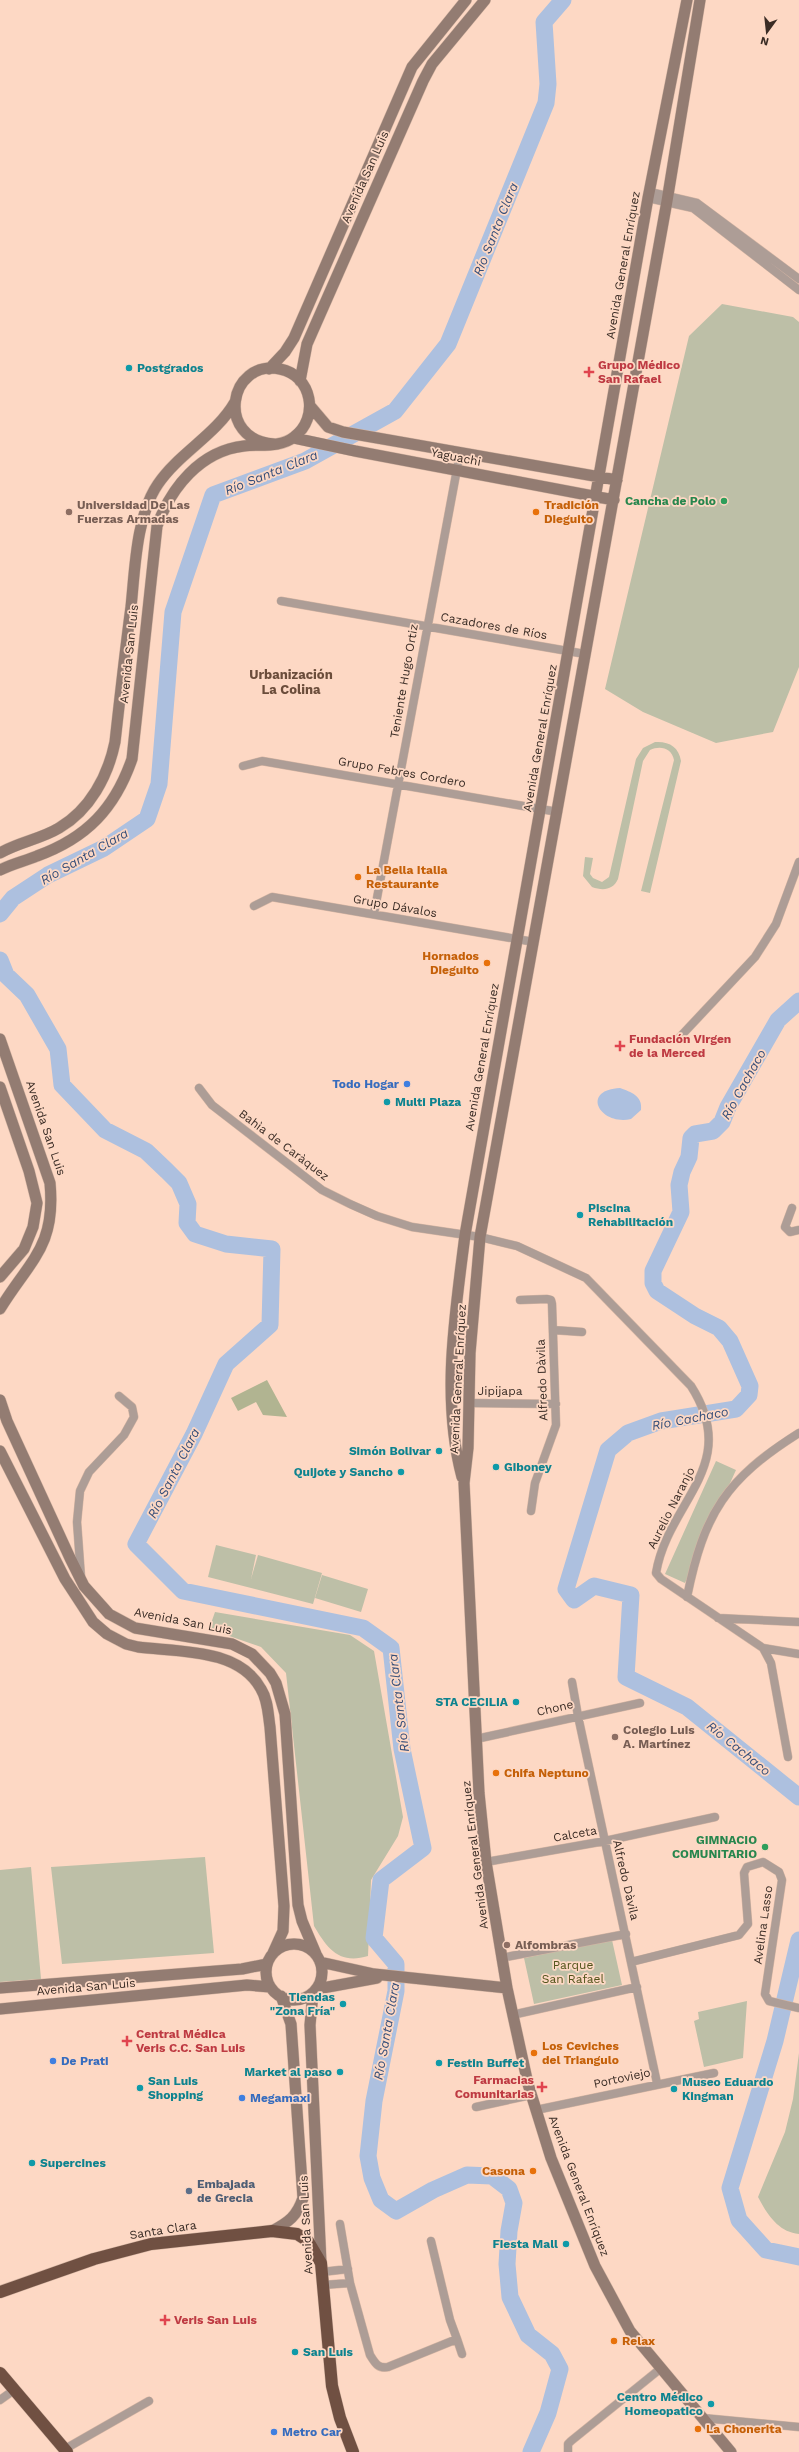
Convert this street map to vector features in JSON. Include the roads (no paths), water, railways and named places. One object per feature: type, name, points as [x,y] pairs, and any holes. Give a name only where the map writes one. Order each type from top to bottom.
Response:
[{"type":"highway","name":"Santa Clara","points":[[0,2292],[134,2248],[213,2237],[272,2232],[291,2232],[302,2237],[316,2250],[322,2268]]},
{"type":"highway","name":"Avenida San Luis","points":[[322,2268],[332,2386],[340,2418],[353,2452]]},
{"type":"highway","points":[[0,2373],[66,2451]]},
{"type":"main road","name":"Avenida San Luis","points":[[269,369],[285,352],[294,338],[412,67],[466,0]]},
{"type":"main road","name":"Avenida San Luis","points":[[300,381],[307,344],[423,81],[432,64],[485,0]]},
{"type":"main road","name":"Avenida General Enríquez","points":[[464,1483],[454,1447],[451,1402],[452,1353],[465,1235],[486,1104],[541,808],[649,195],[687,0]]},
{"type":"main road","name":"Avenida General Enríquez","points":[[700,0],[668,198],[480,1237],[470,1353],[468,1448],[464,1483],[479,1793],[486,1862],[501,1958],[512,2015],[531,2095],[551,2158],[595,2266],[630,2331],[660,2369],[731,2452]]},
{"type":"main road","points":[[269,369],[280,369],[291,374],[300,381],[307,391],[310,407],[308,419],[303,429],[294,438],[274,444],[256,440],[248,435],[237,421],[235,402],[242,383],[250,376],[269,369]]},
{"type":"main road","name":"Avenida San Luis","points":[[0,853],[59,828],[84,806],[100,785],[110,763],[115,742],[139,534],[150,500],[157,485],[169,471],[219,423],[235,402]]},
{"type":"main road","name":"Yaguachi","points":[[310,407],[328,427],[342,432],[378,440],[617,480]]},
{"type":"main road","name":"Yaguachi","points":[[294,438],[355,452],[614,500]]},
{"type":"main road","name":"Avenida San Luis","points":[[0,870],[63,845],[76,837],[99,819],[123,784],[132,759],[156,526],[171,494],[196,467],[217,454],[242,446],[274,444]]},
{"type":"main road","name":"Avenida San Luis","points":[[0,1039],[48,1176],[52,1199],[51,1215],[43,1246],[0,1310]]},
{"type":"main road","points":[[0,1087],[29,1171],[37,1203],[33,1228],[24,1249],[0,1277]]},
{"type":"main road","points":[[486,1104],[503,1106]]},
{"type":"main road","points":[[461,1262],[477,1264]]},
{"type":"main road","name":"Avenida San Luis","points":[[0,1400],[7,1421],[82,1581],[105,1610],[121,1622],[135,1628],[232,1644],[252,1654],[263,1663],[276,1683],[284,1714],[298,1905],[304,1928],[318,1958]]},
{"type":"main road","points":[[0,1451],[65,1579],[93,1622],[107,1634],[126,1644],[138,1647],[227,1659],[237,1663],[252,1675],[262,1689],[267,1706],[285,1922],[282,1935],[267,1964],[266,1976],[270,1987],[281,1996],[292,2000],[303,1998],[315,1991],[388,1976]]},
{"type":"main road","points":[[278,1831],[292,1829]]},
{"type":"main road","points":[[273,1953],[286,1945],[295,1944],[310,1949],[318,1958],[322,1971],[315,1991]]},
{"type":"main road","points":[[318,1958],[388,1976],[507,1988]]},
{"type":"main road","name":"Avenida San Luis","points":[[0,1988],[242,1969],[267,1964]]},
{"type":"main road","points":[[166,1975],[167,1993]]},
{"type":"main road","name":"Avenida San Luis","points":[[0,2008],[247,1985],[270,1987]]},
{"type":"main road","name":"Avenida San Luis","points":[[315,1991],[310,2025],[322,2268]]},
{"type":"main road","name":"Avenida San Luis","points":[[272,2232],[290,2221],[299,2212],[303,2198],[291,2024],[281,1996]]},
{"type":"street","points":[[649,195],[698,203],[799,279]]},
{"type":"street","points":[[668,198],[693,208],[799,290]]},
{"type":"street","name":"Teniente Hugo Ortiz","points":[[374,914],[426,627],[460,453]]},
{"type":"street","name":"Cazadores de Ríos","points":[[281,601],[585,654]]},
{"type":"street","name":"Grupo Febres Cordero","points":[[243,766],[262,761],[398,783],[558,812]]},
{"type":"street","points":[[678,1039],[756,957],[776,924],[799,862]]},
{"type":"street","name":"Grupo Dávalos","points":[[254,906],[272,897],[534,942]]},
{"type":"street","name":"Bahìa de Caràquez","points":[[199,1088],[212,1105],[322,1190],[377,1216],[412,1227],[480,1237]]},
{"type":"street","points":[[792,1208],[785,1227],[790,1232],[799,1230]]},
{"type":"street","name":"Aurelio Naranjo","points":[[480,1237],[517,1246],[586,1278],[691,1386],[700,1400],[707,1421],[706,1462],[694,1493],[668,1534],[660,1552],[656,1573],[661,1579],[763,1648],[799,1654]]},
{"type":"street","name":"Alfredo Dàvila","points":[[520,1300],[551,1300],[553,1330],[556,1425],[535,1483],[531,1511]]},
{"type":"street","points":[[553,1330],[582,1332]]},
{"type":"street","points":[[82,1581],[77,1522],[80,1491],[89,1472],[124,1435],[134,1417],[132,1407],[119,1396]]},
{"type":"street","name":"Jipijapa","points":[[469,1403],[556,1404]]},
{"type":"street","points":[[687,1597],[693,1565],[706,1529],[719,1503],[737,1480],[778,1447],[799,1433]]},
{"type":"street","points":[[717,1618],[799,1622]]},
{"type":"street","points":[[763,1648],[771,1663],[788,1756]]},
{"type":"street","name":"Alfredo Dàvila","points":[[572,1682],[578,1716],[658,2083]]},
{"type":"street","name":"Chone","points":[[476,1739],[640,1703]]},
{"type":"street","name":"Calceta","points":[[486,1862],[605,1841],[715,1817]]},
{"type":"street","name":"Avelina Lasso","points":[[631,1962],[739,1935],[748,1924],[744,1873],[747,1868],[763,1862],[779,1872],[782,1880],[765,1994],[769,2001],[798,2008]]},
{"type":"street","points":[[501,1958],[626,1934]]},
{"type":"street","points":[[512,2015],[637,1987]]},
{"type":"street","name":"Portoviejo","points":[[536,2110],[658,2083],[714,2073]]},
{"type":"street","points":[[476,2107],[531,2095]]},
{"type":"street","points":[[340,2224],[350,2283],[370,2355],[376,2364],[388,2367],[457,2339]]},
{"type":"street","points":[[432,2241],[450,2320],[462,2354]]},
{"type":"street","points":[[322,2268],[348,2268]]},
{"type":"street","points":[[323,2285],[350,2283]]},
{"type":"street","points":[[568,2452],[568,2444],[571,2441],[660,2369]]},
{"type":"street","points":[[0,2400],[14,2390]]},
{"type":"street","points":[[66,2451],[149,2401]]},
{"type":"street","points":[[703,2418],[799,2427]]},
{"type":"water","points":[[620,1088],[632,1093],[640,1101],[641,1110],[631,1119],[620,1120],[611,1117],[603,1113],[599,1107],[598,1101],[600,1095],[608,1090]]},
{"type":"waterway","name":"Río Santa Clara","points":[[0,914],[13,898],[48,875],[104,848],[147,819],[159,784],[173,612],[213,495],[305,461],[395,411],[448,344],[546,103],[548,84],[544,22],[563,0]]},
{"type":"waterway","name":"Río Santa Clara","points":[[0,960],[6,975],[27,995],[58,1049],[62,1085],[105,1130],[146,1151],[179,1183],[188,1204],[187,1223],[195,1234],[226,1244],[272,1249],[270,1325],[226,1364],[194,1434],[136,1544],[183,1591],[363,1628],[391,1648],[402,1749],[423,1848],[381,1880],[374,1938],[396,1964],[396,1991],[374,2101],[368,2156],[372,2178],[381,2200],[396,2211],[433,2190],[467,2175],[492,2176],[509,2189],[514,2203],[509,2231],[507,2264],[510,2297],[528,2335],[552,2354],[560,2369],[548,2413],[531,2452]]},
{"type":"waterway","name":"Río Cachaco","points":[[799,1001],[778,1020],[728,1107],[722,1122],[713,1131],[695,1134],[691,1138],[689,1157],[682,1172],[679,1185],[681,1212],[653,1271],[653,1283],[657,1291],[695,1316],[719,1328],[730,1341],[750,1386],[749,1395],[736,1409],[661,1421],[628,1433],[608,1450],[566,1589],[574,1600],[594,1586],[631,1595],[626,1677],[687,1707],[799,1797]]},
{"type":"waterway","points":[[799,1940],[775,2041],[730,2188],[739,2220],[766,2250],[799,2257]]},
{"type":"place","name":"Postgrados","points":[[129,368]]},
{"type":"place","name":"Grupo Médico San Rafael","points":[[589,372]]},
{"type":"place","name":"Cancha de Polo","points":[[724,501]]},
{"type":"place","name":"Universidad De Las Fuerzas Armadas","points":[[69,512]]},
{"type":"place","name":"Tradición Dieguito","points":[[536,512]]},
{"type":"place","name":"La Bella Italia Restaurante","points":[[358,877]]},
{"type":"place","name":"Hornados Dieguito","points":[[487,963]]},
{"type":"place","name":"Fundación Virgen de la Merced","points":[[620,1046]]},
{"type":"place","name":"Todo Hogar","points":[[407,1084]]},
{"type":"place","name":"Multi Plaza","points":[[387,1102]]},
{"type":"place","name":"Piscina Rehabilitación","points":[[580,1215]]},
{"type":"place","name":"Simón Bolivar","points":[[439,1451]]},
{"type":"place","name":"Giboney","points":[[496,1467]]},
{"type":"place","name":"Quijote y Sancho","points":[[401,1472]]},
{"type":"place","name":"STA CECILIA","points":[[516,1702]]},
{"type":"place","name":"Colegio Luis A. Martínez","points":[[615,1737]]},
{"type":"place","name":"Chifa Neptuno","points":[[496,1773]]},
{"type":"place","name":"GIMNACIO COMUNITARIO","points":[[765,1847]]},
{"type":"place","name":"Alfombras","points":[[507,1945]]},
{"type":"place","name":"Tiendas \"Zona Fría\"","points":[[343,2004]]},
{"type":"place","name":"Central Médica Veris C.C. San Luis","points":[[127,2041]]},
{"type":"place","name":"Los Ceviches del Triangulo","points":[[534,2053]]},
{"type":"place","name":"De Prati","points":[[53,2061]]},
{"type":"place","name":"Festin Buffet","points":[[439,2063]]},
{"type":"place","name":"Market al paso","points":[[340,2072]]},
{"type":"place","name":"Farmacias Comunitarias","points":[[542,2087]]},
{"type":"place","name":"San Luis Shopping","points":[[140,2088]]},
{"type":"place","name":"Museo Eduardo Kingman","points":[[674,2089]]},
{"type":"place","name":"Megamaxi","points":[[242,2098]]},
{"type":"place","name":"Supercines","points":[[32,2163]]},
{"type":"place","name":"Casona","points":[[533,2171]]},
{"type":"place","name":"Embajada de Grecia","points":[[189,2191]]},
{"type":"place","name":"Fiesta Mall","points":[[566,2244]]},
{"type":"place","name":"Veris San Luis","points":[[165,2320]]},
{"type":"place","name":"Relax","points":[[614,2341]]},
{"type":"place","name":"San Luis","points":[[295,2352]]},
{"type":"place","name":"Centro Médico Homeopatico","points":[[711,2404]]},
{"type":"place","name":"La Chonerita","points":[[698,2429]]},
{"type":"place","name":"Metro Car","points":[[274,2432]]},
{"type":"district","name":"Urbanización La Colina","points":[[291,682]]},
{"type":"park label","name":"Parque San Rafael","points":[[573,1972]]}]
